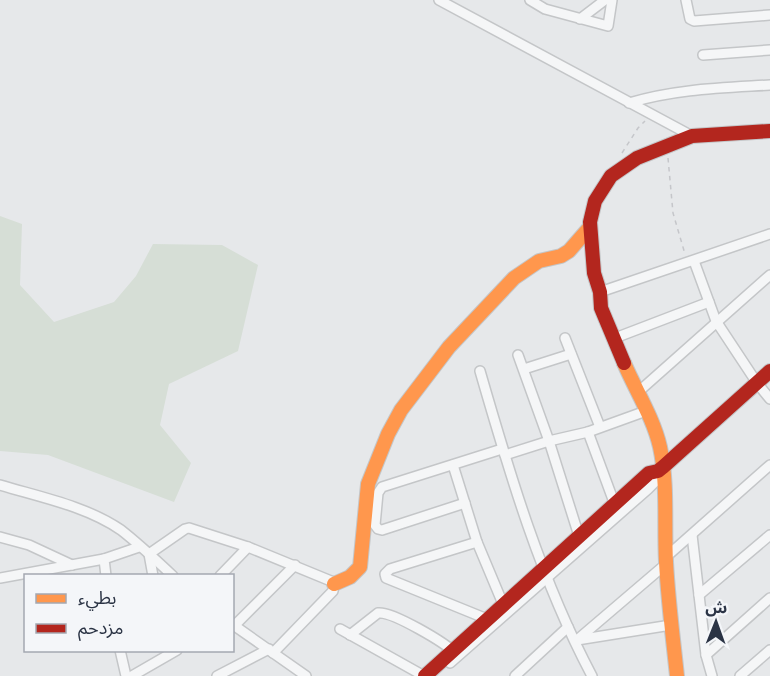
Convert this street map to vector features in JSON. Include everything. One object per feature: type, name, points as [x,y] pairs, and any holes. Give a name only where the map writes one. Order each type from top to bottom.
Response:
[{"type":"street","points":[[439,0],[692,136]]},
{"type":"street","points":[[530,0],[545,9],[608,26],[612,0]]},
{"type":"street","points":[[580,19],[605,0]]},
{"type":"street","points":[[686,0],[690,18],[694,21],[770,15]]},
{"type":"street","points":[[703,55],[770,50]]},
{"type":"street","points":[[629,103],[650,96],[683,90],[770,85]]},
{"type":"street","points":[[677,676],[670,625],[661,469],[653,422],[637,393],[601,308],[600,292],[594,273],[590,227],[595,201],[611,176],[637,158],[692,136],[770,131]]},
{"type":"street","points":[[149,554],[189,528],[295,565],[334,584],[350,577],[360,567],[368,484],[401,410],[449,347],[514,278],[539,261],[561,256],[569,251],[590,227]]},
{"type":"street","points":[[600,292],[770,234]]},
{"type":"street","points":[[691,262],[716,321],[770,399]]},
{"type":"street","points":[[637,393],[770,275]]},
{"type":"street","points":[[615,338],[709,302]]},
{"type":"street","points":[[565,338],[600,427]]},
{"type":"street","points":[[524,369],[571,354]]},
{"type":"street","points":[[518,355],[549,441],[579,536]]},
{"type":"street","points":[[480,371],[544,573],[590,675]]},
{"type":"street","points":[[339,629],[424,676],[455,653],[544,573],[579,536],[649,473],[661,469],[770,371]]},
{"type":"street","points":[[465,503],[382,530],[376,527],[378,493],[382,487],[453,465],[588,432],[646,411]]},
{"type":"street","points":[[588,432],[615,505]]},
{"type":"street","points":[[453,465],[477,542],[503,604]]},
{"type":"street","points":[[576,641],[770,465]]},
{"type":"street","points":[[434,676],[503,604],[648,489],[656,481],[661,469]]},
{"type":"street","points":[[0,485],[57,501],[95,516],[120,530],[171,574]]},
{"type":"street","points":[[692,535],[706,655],[712,676]]},
{"type":"street","points":[[0,537],[29,545],[72,565]]},
{"type":"street","points":[[699,595],[769,537]]},
{"type":"street","points":[[477,542],[390,569],[386,576],[487,619]]},
{"type":"street","points":[[0,578],[104,559],[139,547]]},
{"type":"street","points":[[222,574],[248,548]]},
{"type":"street","points":[[149,554],[153,574]]},
{"type":"street","points":[[104,559],[106,574]]},
{"type":"street","points":[[295,565],[234,624],[301,675]]},
{"type":"street","points":[[217,676],[271,651],[328,597],[333,591],[334,584]]},
{"type":"street","points":[[706,655],[770,598]]},
{"type":"street","points":[[350,635],[378,613],[384,612],[409,624],[455,653]]},
{"type":"street","points":[[576,641],[670,625]]},
{"type":"street","points":[[515,676],[568,627]]},
{"type":"street","points":[[740,676],[770,650]]},
{"type":"street","points":[[120,652],[126,676]]},
{"type":"street","points":[[132,676],[166,653]]},
{"type":"path","points":[[619,159],[638,128],[652,115]]},
{"type":"path","points":[[667,146],[673,213],[691,262]]},
{"type":"shaded area","points":[[0,216],[22,224],[20,285],[54,322],[114,302],[136,276],[153,244],[222,245],[258,265],[238,351],[169,384],[160,425],[191,463],[174,502],[48,455],[0,451]]},
{"type":"traffic: slow","points":[[334,584],[350,577],[360,567],[368,484],[388,434],[401,410],[449,347],[514,278],[539,261],[561,256],[569,251],[590,227]]},
{"type":"traffic: slow","points":[[624,363],[644,404],[660,447],[665,490],[665,548],[669,605],[677,676]]},
{"type":"traffic: jam","points":[[624,363],[601,308],[600,292],[594,273],[590,222],[595,201],[611,176],[637,158],[692,136],[770,131]]},
{"type":"traffic: jam","points":[[425,676],[649,473],[663,467],[770,371]]}]
